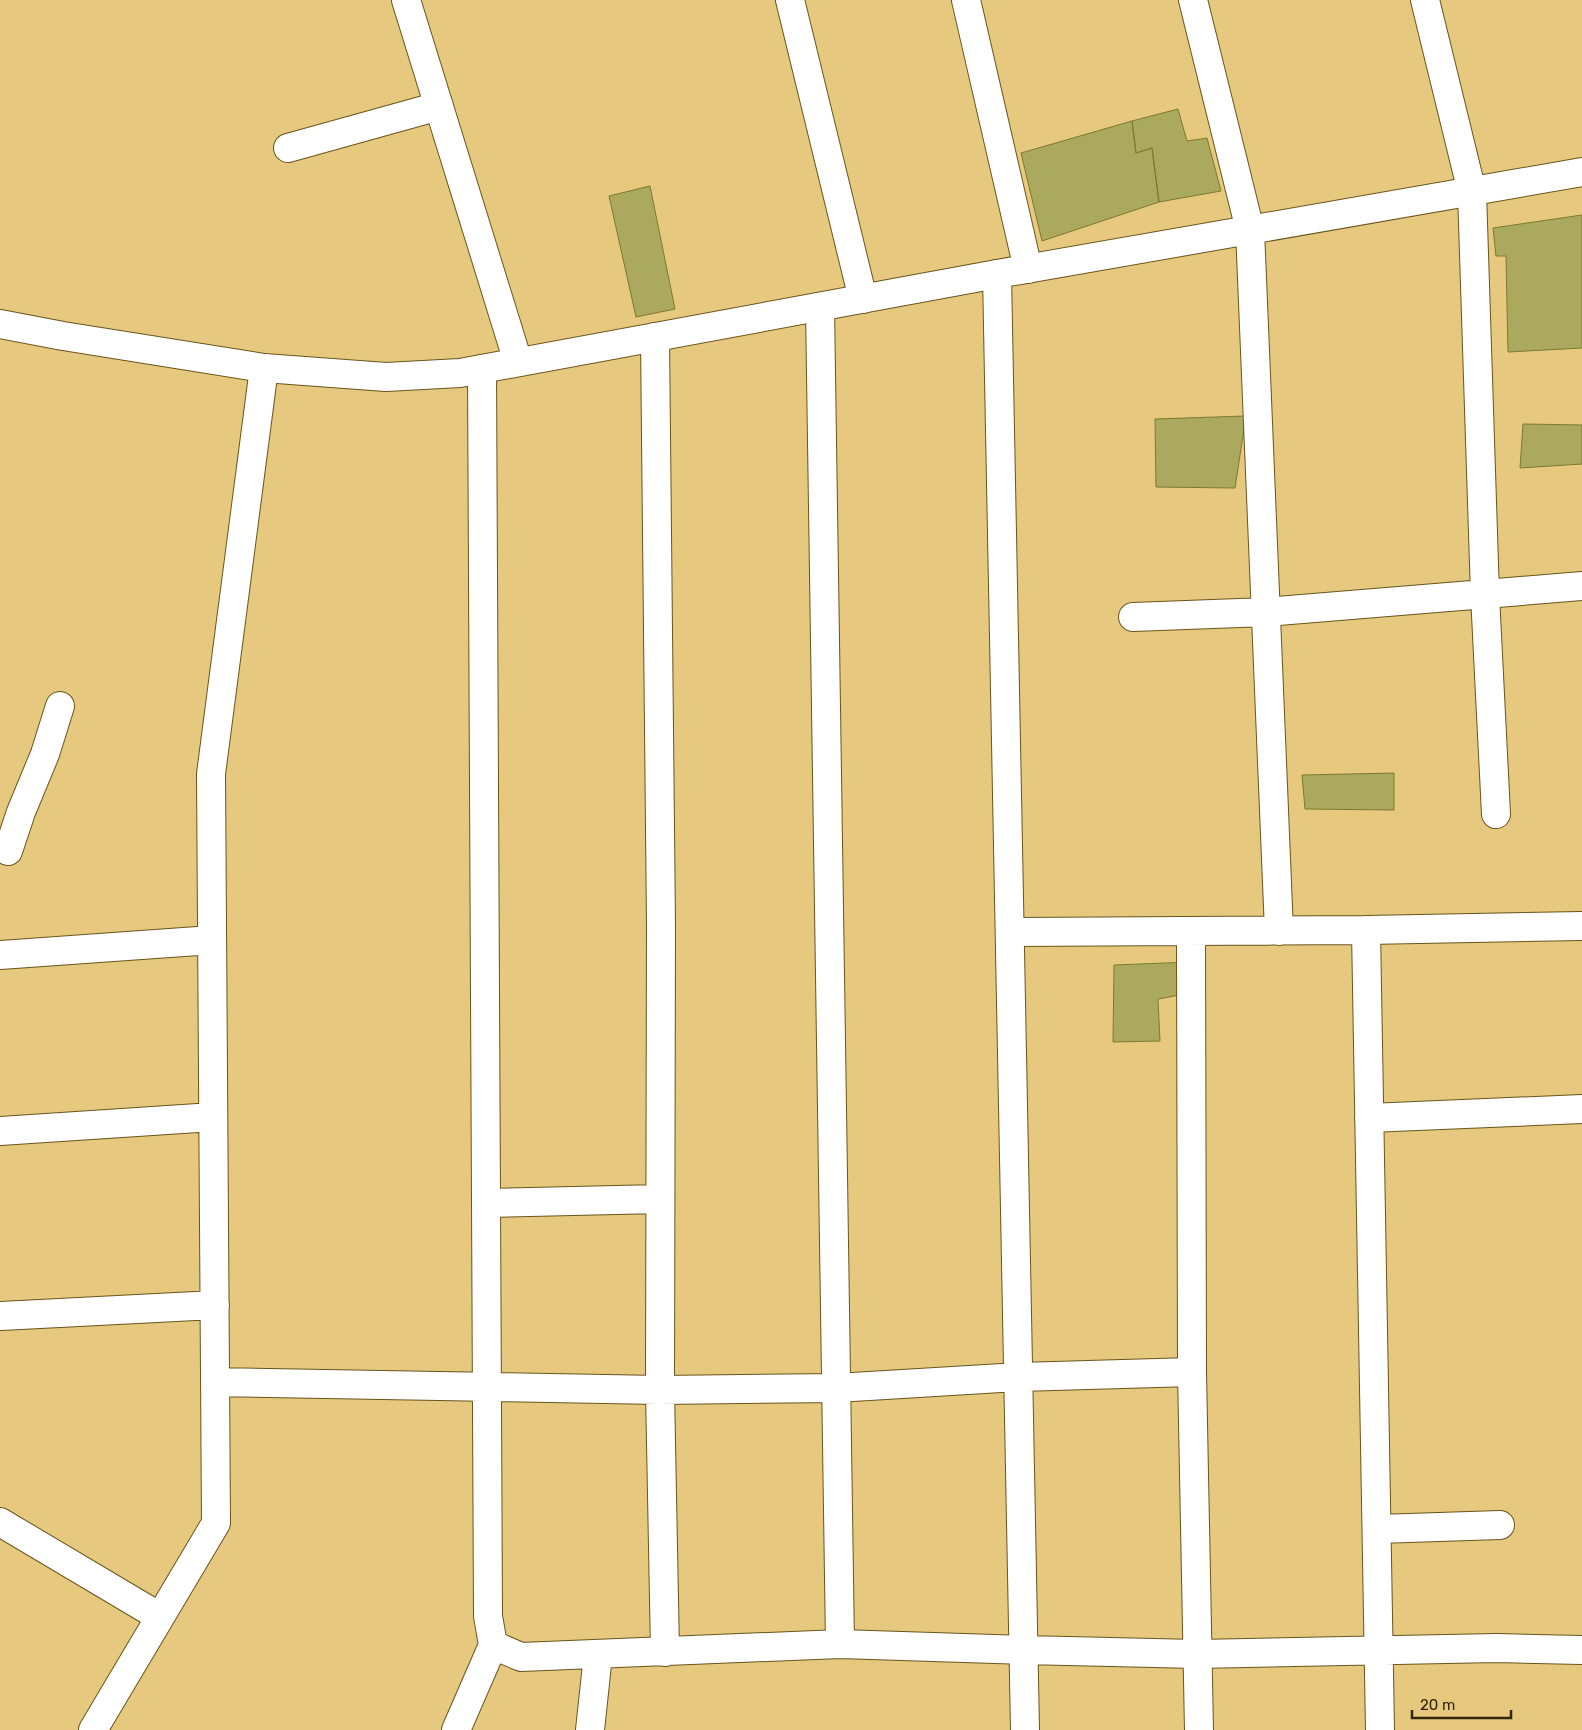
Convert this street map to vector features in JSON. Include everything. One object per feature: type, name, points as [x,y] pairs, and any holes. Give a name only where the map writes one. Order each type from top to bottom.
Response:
[{"type":"street","points":[[406,0],[518,362]]},
{"type":"street","points":[[790,0],[863,299]]},
{"type":"street","points":[[966,0],[1028,269]]},
{"type":"street","points":[[1194,0],[1250,230],[1279,931]]},
{"type":"street","points":[[1425,0],[1472,192],[1486,596],[1496,814]]},
{"type":"street","points":[[288,148],[439,106]]},
{"type":"street","points":[[0,324],[264,368],[386,377],[460,373],[997,274],[1582,172]]},
{"type":"street","points":[[997,274],[1025,1730]]},
{"type":"street","points":[[820,307],[840,1644]]},
{"type":"street","points":[[655,337],[661,926],[660,1390],[665,1652]]},
{"type":"street","points":[[93,1730],[216,1524],[211,774],[264,368]]},
{"type":"street","points":[[456,1730],[494,1645],[488,1616],[482,369]]},
{"type":"street","points":[[1133,617],[1266,612],[1486,596],[1582,586]]},
{"type":"street","points":[[8,851],[10,809],[45,754],[60,706]]},
{"type":"street","points":[[1010,932],[1279,931],[1582,926]]},
{"type":"street","points":[[1366,930],[1378,1529],[1380,1730]]},
{"type":"street","points":[[1191,931],[1192,1372],[1199,1730]]},
{"type":"street","points":[[0,955],[212,940]]},
{"type":"street","points":[[1369,1118],[1582,1109]]},
{"type":"street","points":[[0,1131],[213,1116]]},
{"type":"street","points":[[486,1203],[660,1199]]},
{"type":"street","points":[[1,1316],[215,1305]]},
{"type":"street","points":[[215,1382],[660,1390],[836,1388],[1019,1377],[1192,1372]]},
{"type":"street","points":[[0,1522],[160,1617]]},
{"type":"street","points":[[1378,1529],[1500,1525]]},
{"type":"street","points":[[494,1645],[521,1657],[840,1644],[1197,1654],[1497,1648],[1582,1650]]},
{"type":"street","points":[[590,1730],[598,1654]]},
{"type":"building","points":[[1178,109],[1187,141],[1207,138],[1221,191],[1159,202],[1152,148],[1136,153],[1132,121]]},
{"type":"building","points":[[1132,121],[1136,153],[1152,148],[1159,202],[1042,241],[1021,153]]},
{"type":"building","points":[[650,186],[675,309],[636,317],[609,196]]},
{"type":"building","points":[[1582,215],[1582,348],[1508,352],[1506,256],[1496,256],[1493,228]]},
{"type":"building","points":[[1246,416],[1235,488],[1156,487],[1155,419]]},
{"type":"building","points":[[1523,424],[1582,425],[1582,464],[1520,468]]},
{"type":"building","points":[[1394,773],[1394,810],[1305,809],[1302,775]]},
{"type":"building","points":[[1191,962],[1180,995],[1158,999],[1160,1041],[1113,1042],[1114,965]]}]
